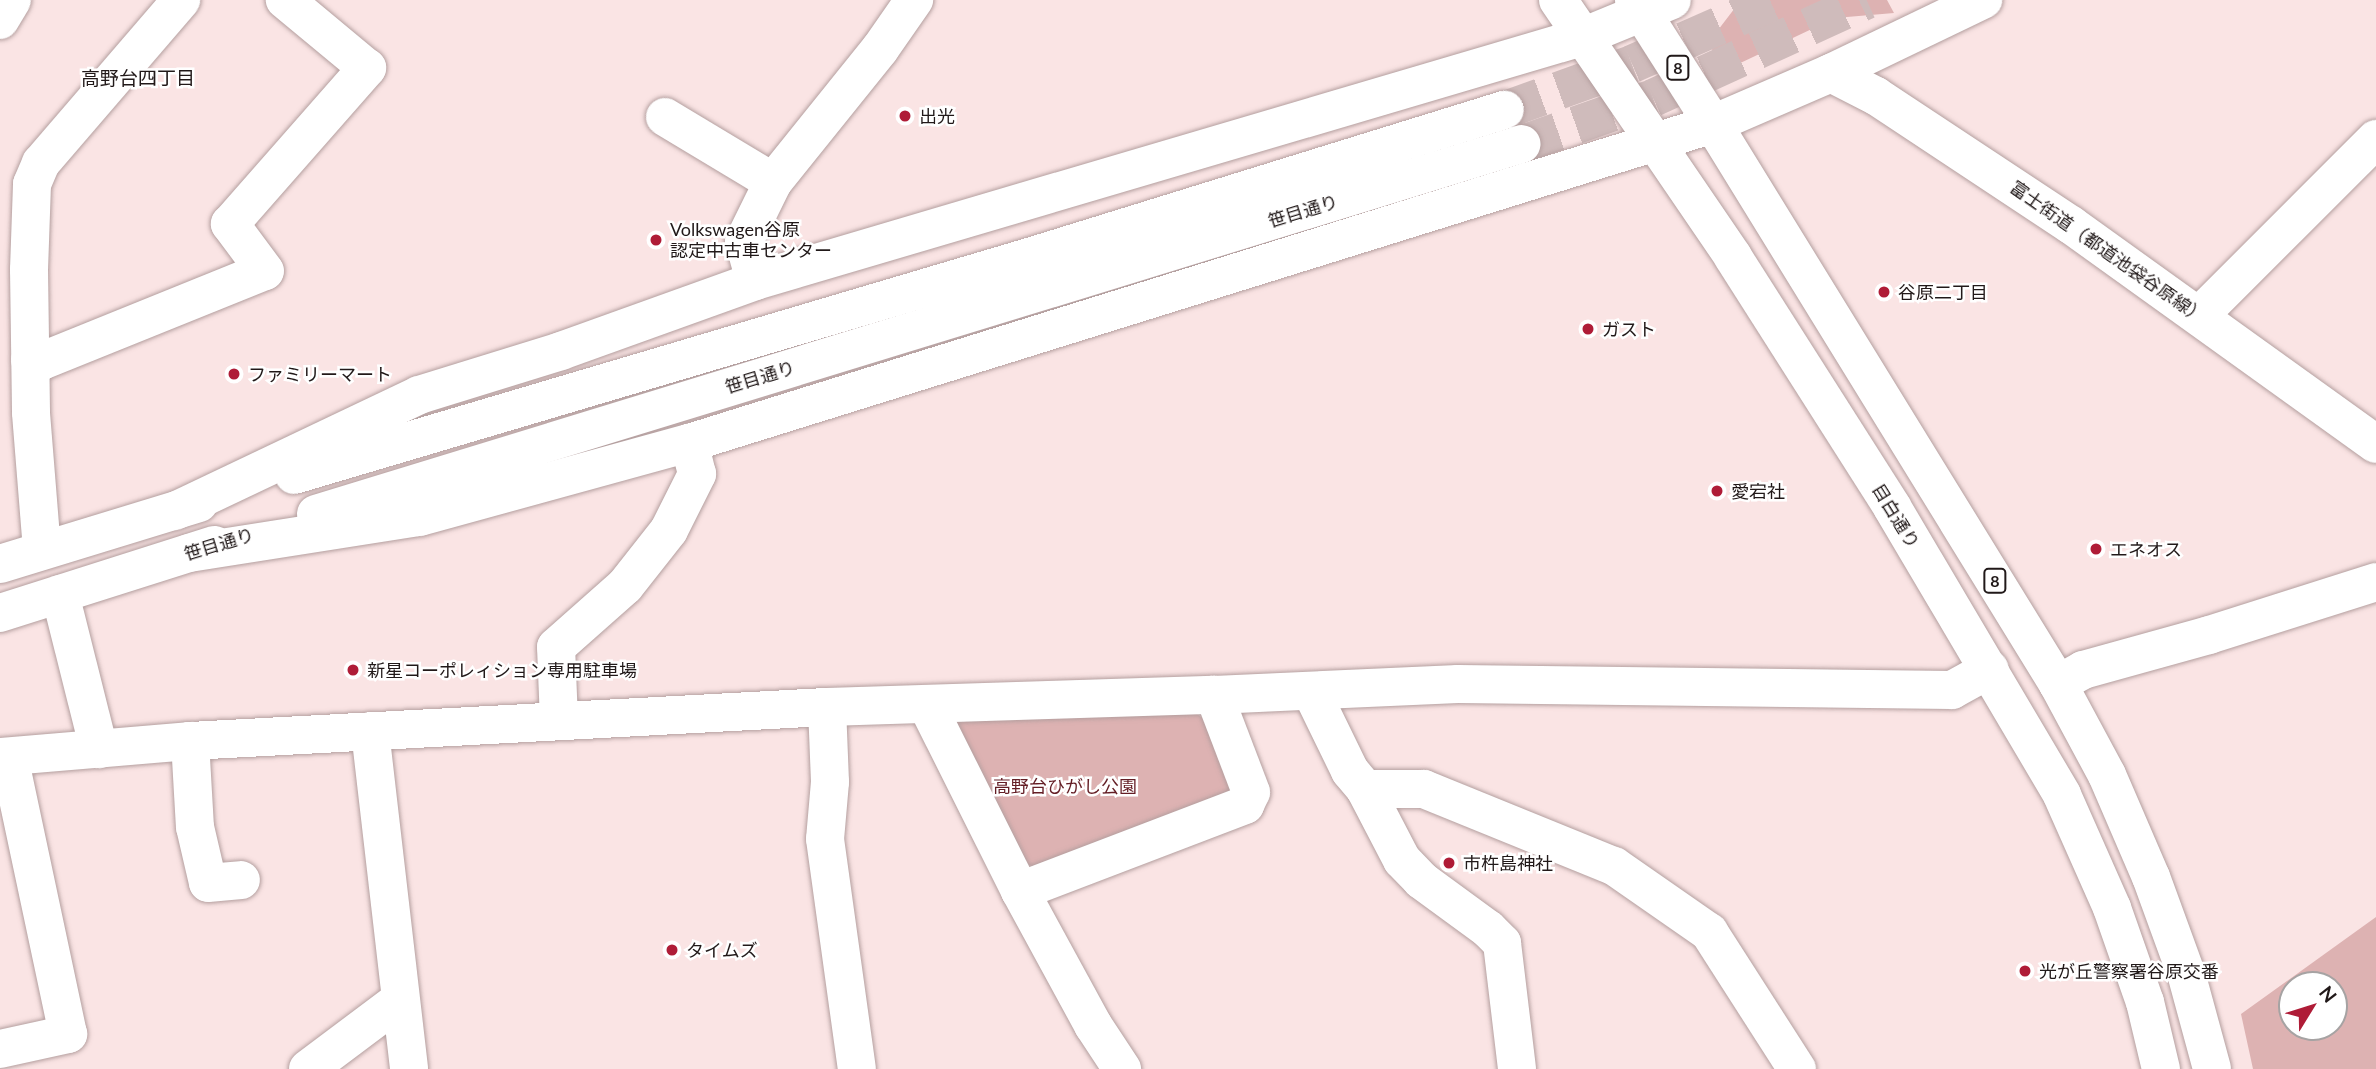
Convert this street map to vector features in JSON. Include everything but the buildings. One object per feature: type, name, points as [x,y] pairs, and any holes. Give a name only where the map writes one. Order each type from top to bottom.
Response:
[{"type":"main road","points":[[0,20],[12,0]]},
{"type":"main road","points":[[41,550],[16,408],[30,360],[15,266],[32,184],[41,163],[181,0]]},
{"type":"main road","points":[[30,360],[42,361],[265,271],[229,223],[366,68],[285,0]]},
{"type":"main road","points":[[755,281],[744,241],[773,182],[880,49],[914,0]]},
{"type":"main road","name":"目白通り","points":[[1558,0],[1758,296],[1990,669],[2062,794],[2112,908],[2144,1002],[2161,1069]]},
{"type":"main road","points":[[189,553],[420,517],[690,443],[1713,124],[1831,73],[1983,0]]},
{"type":"main road","points":[[175,511],[419,395],[561,351],[755,281],[1582,37],[1649,4]]},
{"type":"main road","name":"8","points":[[1649,4],[1713,124],[2058,684],[2107,775],[2151,877],[2186,973],[2212,1069]]},
{"type":"main road","name":"富士街道（都道池袋谷原線）","points":[[1831,73],[1877,96],[2071,225],[2200,315],[2376,444]]},
{"type":"main road","name":"笹目通り","points":[[0,564],[1015,261],[1505,110]]},
{"type":"main road","points":[[665,117],[773,182]]},
{"type":"main road","points":[[2200,315],[2376,139]]},
{"type":"main road","name":"笹目通り","points":[[0,613],[1522,144]]},
{"type":"main road","points":[[559,721],[556,647],[625,586],[669,530],[696,474],[690,443]]},
{"type":"main road","points":[[2058,684],[2083,670],[2209,635],[2376,582]]},
{"type":"main road","points":[[60,594],[99,749]]},
{"type":"main road","points":[[0,1049],[68,1034],[4,757],[190,741],[827,707],[1214,695],[1458,684],[1952,690],[1990,669]]},
{"type":"main road","points":[[1311,691],[1350,771],[1365,789],[1402,860],[1421,880],[1489,929],[1502,943],[1517,1069]]},
{"type":"main road","points":[[1020,891],[1245,805],[1251,792],[1214,695]]},
{"type":"main road","points":[[927,705],[1020,891],[1093,1025],[1122,1069]]},
{"type":"main road","points":[[827,707],[830,782],[825,839],[857,1069]]},
{"type":"main road","points":[[370,731],[409,1069]]},
{"type":"main road","points":[[190,741],[195,827],[208,883],[241,880]]},
{"type":"main road","points":[[1365,789],[1424,789],[1614,866],[1709,932],[1797,1069]]},
{"type":"main road","points":[[308,1069],[400,1000]]},
{"type":"green space","points":[[1741,0],[1887,0],[1894,13],[1835,18],[1734,66],[1720,67],[1711,47],[1715,34]]},
{"type":"green space","name":"高野台ひがし公園","points":[[1194,712],[1214,726],[1235,788],[1228,803],[1040,870],[1023,862],[954,735],[959,717]]},
{"type":"green space","points":[[2376,917],[2376,1069],[2253,1069],[2241,1014],[2278,987],[2278,1041],[2348,1041],[2348,971],[2301,971]]},
{"type":"tunnel","points":[[1505,110],[1632,64],[1777,0]]},
{"type":"tunnel","points":[[1522,144],[1653,98],[1867,0]]},
{"type":"place","name":"出光","points":[[905,116]]},
{"type":"place","name":"Volkswagen谷原 認定中古車センター","points":[[656,240]]},
{"type":"place","name":"谷原二丁目","points":[[1884,292]]},
{"type":"place","name":"ガスト","points":[[1588,329]]},
{"type":"place","name":"ファミリーマート","points":[[234,374]]},
{"type":"place","name":"愛宕社","points":[[1717,491]]},
{"type":"place","name":"エネオス","points":[[2096,549]]},
{"type":"place","name":"新星コーポレィション専用駐車場","points":[[353,670]]},
{"type":"place","name":"市杵島神社","points":[[1449,863]]},
{"type":"place","name":"タイムズ","points":[[672,950]]},
{"type":"place","name":"光が丘警察署谷原交番","points":[[2025,971]]},
{"type":"district","name":"高野台四丁目","points":[[138,78]]}]
